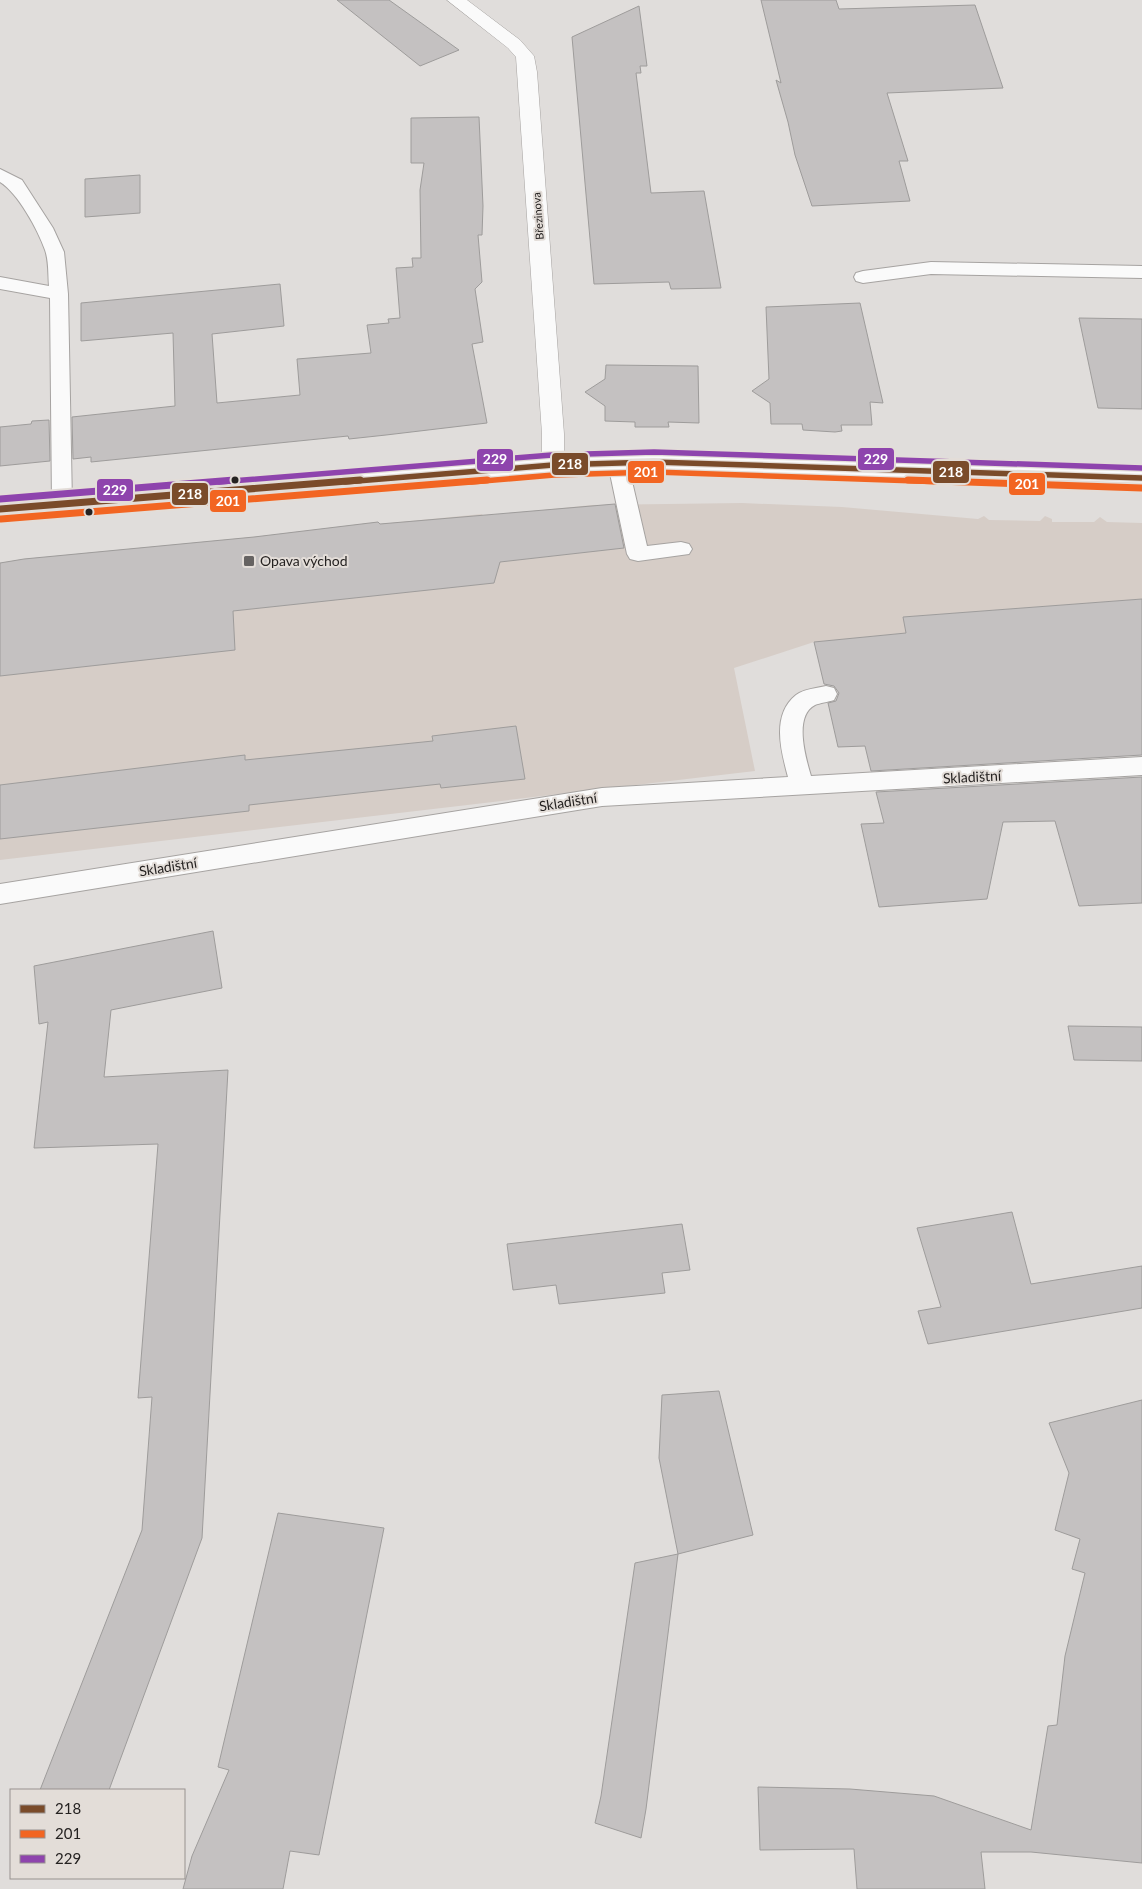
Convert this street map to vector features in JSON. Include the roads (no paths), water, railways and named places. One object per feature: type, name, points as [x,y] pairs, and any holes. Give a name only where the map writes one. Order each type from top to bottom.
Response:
[{"type":"main road","name":"Březinova","points":[[456,0],[514,44],[525,56],[552,414],[553,465]]},
{"type":"main road","points":[[0,508],[553,465],[654,462],[1142,478]]},
{"type":"lane","points":[[0,174],[16,184],[51,239],[57,261],[62,504]]},
{"type":"lane","points":[[862,277],[931,268],[1142,272]]},
{"type":"lane","points":[[0,283],[59,294]]},
{"type":"lane","points":[[618,464],[638,554],[681,549]]},
{"type":"lane","points":[[802,787],[790,731],[794,713],[804,701],[826,694]]},
{"type":"lane","name":"Skladištní","points":[[0,894],[602,797],[1142,766]]},
{"type":"place","name":"Opava východ","points":[[249,561]]}]
